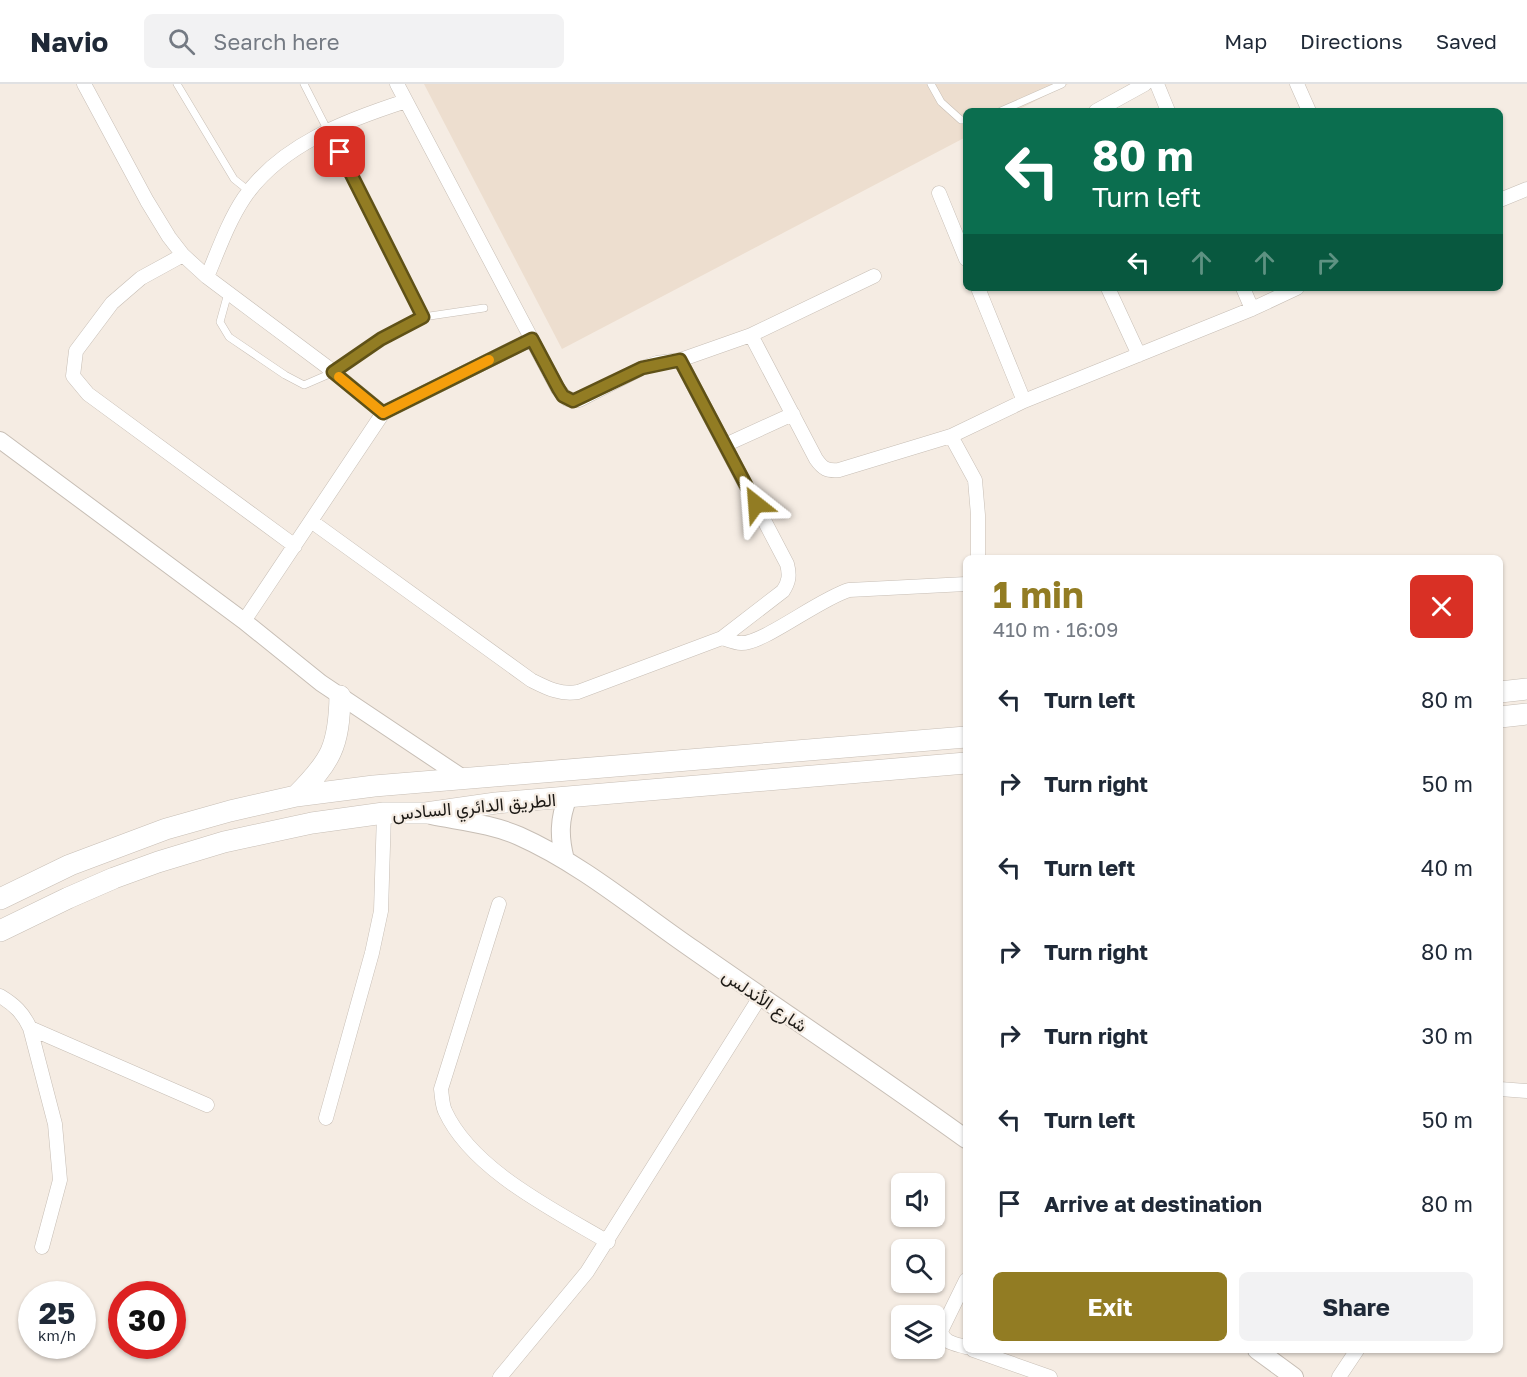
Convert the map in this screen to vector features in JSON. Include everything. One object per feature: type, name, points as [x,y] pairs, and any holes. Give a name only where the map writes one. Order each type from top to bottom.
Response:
[{"type":"highway","points":[[1503,692],[1527,689]]},
{"type":"highway","points":[[296,796],[320,771],[331,754],[338,734],[340,696]]},
{"type":"highway","points":[[1503,717],[1527,714]]},
{"type":"highway","name":"الطريق الدائري السادس","points":[[0,899],[70,865],[166,829],[296,796],[463,778],[963,737]]},
{"type":"highway","name":"الطريق الدائري السادس","points":[[0,931],[114,878],[224,842],[312,823],[384,813],[426,813],[496,803],[963,763]]},
{"type":"main road","points":[[565,860],[560,830],[568,797]]},
{"type":"main road","name":"شارع الأندلس","points":[[426,813],[518,836],[565,860],[963,1137]]},
{"type":"main road","points":[[1261,1353],[1294,1377]]},
{"type":"street","points":[[84,84],[147,201],[183,255],[207,277],[333,372],[383,413]]},
{"type":"street","points":[[397,84],[558,388],[563,396],[573,401],[642,368],[680,360],[751,335],[874,276]]},
{"type":"street","points":[[1101,108],[1145,84]]},
{"type":"street","points":[[1157,84],[1167,108]]},
{"type":"street","points":[[1297,84],[1308,108]]},
{"type":"street","points":[[207,277],[228,228],[249,191],[274,164],[299,147],[330,131],[371,112],[406,101]]},
{"type":"street","points":[[1503,199],[1527,189]]},
{"type":"street","points":[[939,193],[963,252]]},
{"type":"street","points":[[183,255],[141,278],[112,303],[76,351],[73,376],[88,394],[294,546]]},
{"type":"street","points":[[979,291],[1024,401]]},
{"type":"street","points":[[1109,291],[1139,355]]},
{"type":"street","points":[[1244,291],[1252,309]]},
{"type":"street","points":[[751,335],[816,459],[822,467],[829,471],[854,466],[951,436],[1024,401],[1252,309],[1291,291]]},
{"type":"street","points":[[244,621],[383,413],[532,339]]},
{"type":"street","points":[[311,521],[531,680],[556,692],[567,694],[578,692],[722,638],[783,591],[790,573],[788,564],[680,360]]},
{"type":"street","points":[[725,445],[793,414]]},
{"type":"street","points":[[951,436],[975,480],[978,555]]},
{"type":"street","points":[[0,440],[244,621],[340,696],[463,778]]},
{"type":"street","points":[[722,638],[740,643],[759,638],[822,601],[849,590],[963,584]]},
{"type":"street","points":[[326,1118],[372,952],[381,911],[384,813]]},
{"type":"street","points":[[499,904],[441,1089],[444,1109],[459,1134],[494,1170],[608,1242]]},
{"type":"street","points":[[0,996],[14,1004],[24,1014],[30,1028],[55,1124],[60,1180],[42,1247]]},
{"type":"street","points":[[500,1377],[587,1272],[608,1242],[760,997]]},
{"type":"street","points":[[30,1028],[207,1105]]},
{"type":"street","points":[[1503,1089],[1527,1092]]},
{"type":"street","points":[[963,1286],[941,1331],[946,1340],[963,1346]]},
{"type":"street","points":[[982,1353],[1050,1377]]},
{"type":"street","points":[[1339,1377],[1355,1353]]},
{"type":"lane","points":[[177,84],[234,179],[249,191]]},
{"type":"lane","points":[[304,84],[423,317]]},
{"type":"lane","points":[[931,84],[940,102],[963,120]]},
{"type":"lane","points":[[1007,108],[1062,84]]},
{"type":"lane","points":[[228,293],[220,322],[229,337],[285,375],[304,385],[333,372],[381,339],[423,317],[484,308]]},
{"type":"shaded area","points":[[424,84],[1068,84],[1022,108],[963,108],[963,139],[562,349]]},
{"type":"slow traffic","points":[[339,377],[383,413],[489,360]]},
{"type":"route","points":[[340,152],[423,317],[381,339],[333,372],[383,413],[393,406],[532,339],[563,396],[573,401],[642,368],[657,363],[680,360],[756,504]]}]
